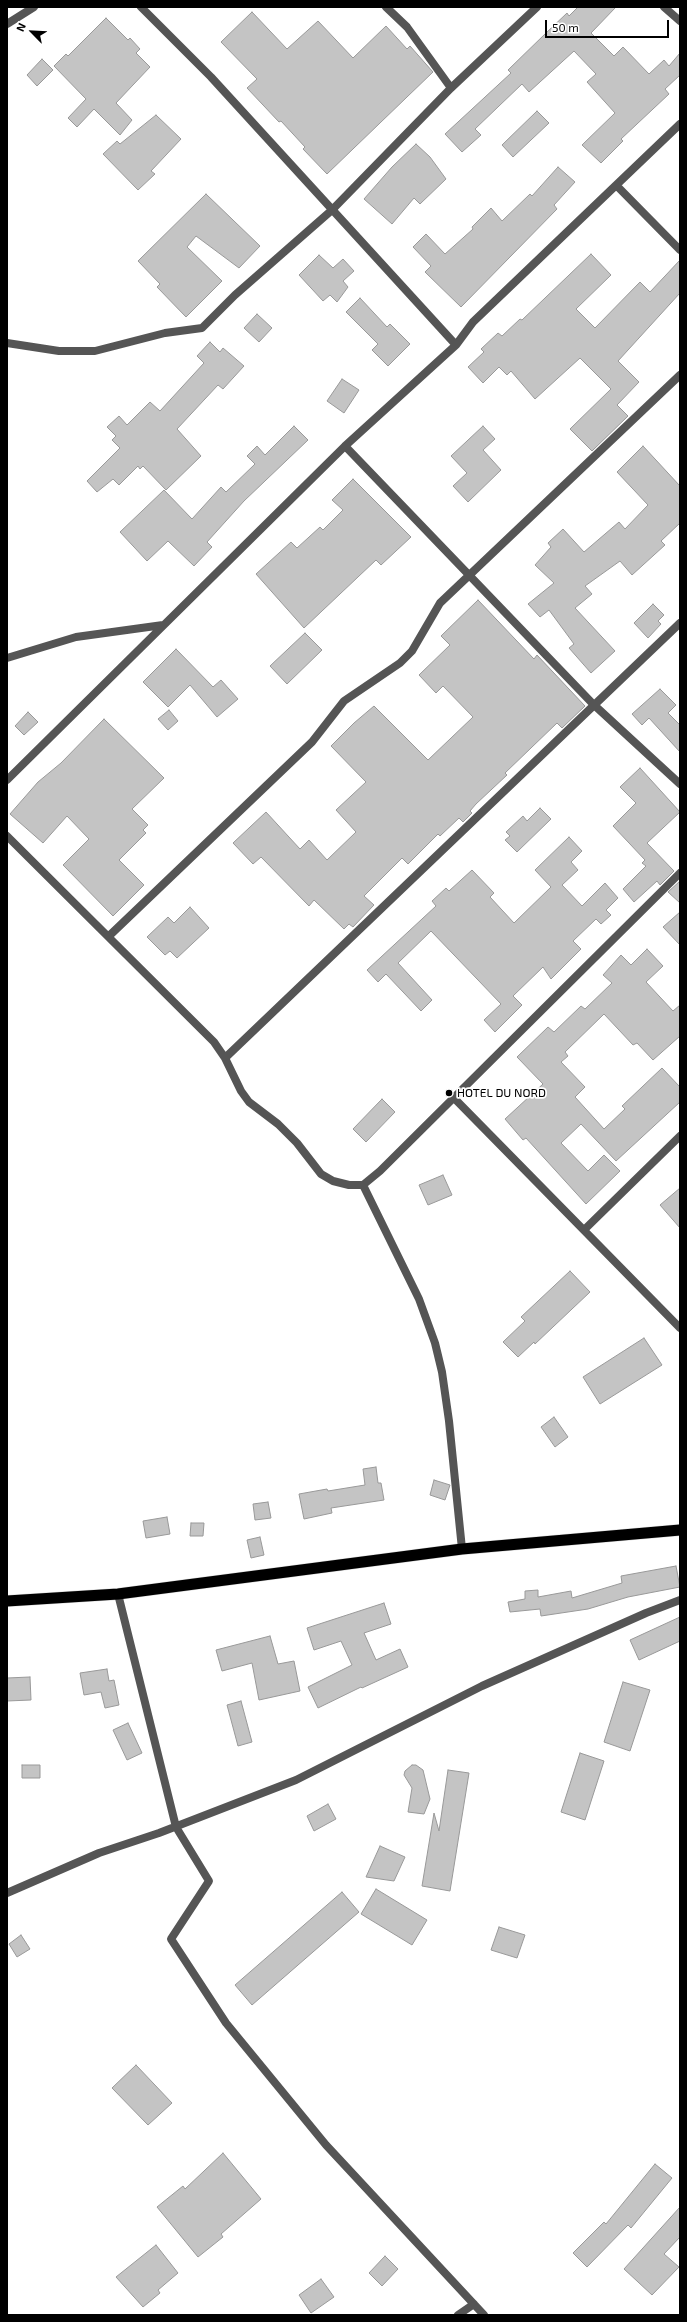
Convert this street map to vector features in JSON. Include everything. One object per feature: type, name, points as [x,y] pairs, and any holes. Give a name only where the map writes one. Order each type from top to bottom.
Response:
[{"type":"highway","points":[[7,1601],[118,1594],[462,1549],[680,1530]]},
{"type":"street","points":[[7,24],[34,7]]},
{"type":"street","points":[[141,7],[211,77],[456,345]]},
{"type":"street","points":[[386,7],[407,27],[451,88]]},
{"type":"street","points":[[7,343],[59,351],[95,351],[165,333],[202,328],[235,295],[332,210],[451,88],[537,7]]},
{"type":"street","points":[[664,7],[680,21]]},
{"type":"street","points":[[7,780],[345,446],[456,345],[473,322],[680,124]]},
{"type":"street","points":[[616,185],[680,250]]},
{"type":"street","points":[[109,936],[312,742],[344,701],[400,663],[412,650],[440,603],[468,574],[680,375]]},
{"type":"street","points":[[345,446],[593,704],[680,784]]},
{"type":"street","points":[[226,1058],[593,704],[680,623]]},
{"type":"street","points":[[7,658],[76,637],[163,625]]},
{"type":"street","points":[[7,836],[196,1022],[226,1058],[241,1091],[250,1102],[278,1124],[297,1143],[321,1174],[333,1181],[363,1185],[395,1157],[453,1097],[680,873]]},
{"type":"street","points":[[453,1097],[585,1229],[680,1328]]},
{"type":"street","points":[[585,1229],[680,1136]]},
{"type":"street","points":[[363,1185],[419,1299],[435,1343],[442,1372],[449,1421],[454,1489],[462,1549]]},
{"type":"street","points":[[118,1594],[176,1827],[209,1881],[171,1939],[226,2023],[326,2145],[484,2315]]},
{"type":"street","points":[[7,1893],[99,1853],[176,1827],[296,1780],[475,1689],[631,1619],[680,1600]]},
{"type":"street","points":[[458,2315],[474,2304]]},
{"type":"building","points":[[578,7],[616,7],[591,33],[614,56],[623,47],[649,74],[664,60],[669,66],[680,53],[680,75],[665,89],[669,94],[621,139],[623,141],[601,163],[582,145],[615,113],[587,82],[596,74],[574,51],[529,92],[522,84],[475,129],[481,135],[462,152],[445,134],[511,73],[508,70],[546,33],[567,13],[569,16]]},
{"type":"building","points":[[252,12],[287,49],[318,21],[353,58],[386,26],[407,49],[410,46],[433,72],[327,174],[303,149],[305,147],[281,121],[279,122],[247,88],[257,79],[221,42]]},
{"type":"building","points":[[106,18],[128,40],[130,38],[140,49],[136,53],[150,67],[116,103],[132,120],[120,135],[94,109],[77,127],[68,118],[86,99],[54,66],[66,54],[68,56]]},
{"type":"building","points":[[42,59],[53,70],[37,86],[27,75]]},
{"type":"building","points":[[537,111],[549,123],[513,157],[502,145]]},
{"type":"building","points":[[156,115],[181,139],[151,171],[155,174],[138,190],[103,154],[117,141],[120,144]]},
{"type":"building","points":[[416,144],[430,157],[446,179],[420,204],[414,198],[392,224],[364,199],[392,167]]},
{"type":"building","points":[[558,167],[575,182],[554,205],[557,209],[461,307],[425,272],[431,266],[413,247],[426,234],[445,254],[473,229],[472,227],[491,208],[502,221],[530,194],[532,196]]},
{"type":"building","points":[[206,194],[260,246],[239,268],[196,236],[187,247],[222,281],[186,317],[157,287],[160,284],[138,261]]},
{"type":"building","points":[[591,254],[611,275],[576,309],[595,328],[640,282],[650,292],[680,260],[680,293],[618,361],[639,382],[617,405],[628,416],[592,451],[570,429],[611,389],[580,358],[535,399],[511,371],[507,375],[499,367],[483,383],[468,367],[484,352],[481,349],[498,333],[502,336],[520,319],[522,320]]},
{"type":"building","points":[[319,255],[333,268],[343,259],[354,271],[343,281],[348,287],[337,302],[330,295],[323,301],[299,275]]},
{"type":"building","points":[[360,298],[387,327],[390,324],[410,344],[388,366],[372,350],[378,344],[346,312]]},
{"type":"building","points":[[257,314],[272,328],[259,342],[244,328]]},
{"type":"building","points":[[210,342],[220,352],[223,348],[244,366],[223,389],[218,385],[177,429],[201,456],[166,490],[143,466],[140,469],[138,466],[119,485],[113,479],[97,492],[87,481],[120,448],[112,440],[116,436],[107,427],[119,416],[127,425],[150,402],[160,411],[204,363],[197,356]]},
{"type":"building","points":[[342,379],[359,390],[344,413],[327,401]]},
{"type":"building","points":[[294,426],[308,440],[244,501],[207,542],[212,547],[194,566],[168,541],[147,561],[120,532],[164,490],[192,519],[221,487],[226,492],[255,464],[247,456],[257,446],[265,455]]},
{"type":"building","points":[[483,426],[495,439],[483,450],[501,470],[468,502],[453,486],[467,473],[451,456]]},
{"type":"building","points":[[643,446],[680,486],[680,523],[661,541],[665,545],[632,575],[620,561],[585,586],[592,594],[575,608],[615,651],[591,673],[569,648],[574,644],[549,610],[540,617],[528,604],[554,583],[535,565],[551,547],[548,543],[563,529],[584,552],[619,522],[625,529],[648,505],[617,472]]},
{"type":"building","points":[[353,479],[411,537],[381,565],[376,560],[304,628],[256,574],[291,542],[297,548],[320,527],[323,530],[343,510],[332,500]]},
{"type":"building","points":[[478,600],[534,659],[537,655],[585,706],[562,728],[557,723],[505,773],[507,775],[476,804],[470,811],[472,813],[463,822],[459,818],[440,836],[438,834],[408,864],[402,858],[364,896],[374,905],[353,927],[349,924],[344,929],[314,900],[309,906],[261,857],[253,864],[233,843],[266,812],[300,849],[309,840],[327,860],[356,832],[336,810],[366,782],[331,746],[354,723],[374,706],[428,760],[473,717],[443,686],[436,693],[419,675],[450,645],[441,636]]},
{"type":"building","points":[[653,604],[664,615],[658,621],[661,624],[648,638],[634,623]]},
{"type":"building","points":[[305,633],[322,650],[287,684],[270,666]]},
{"type":"building","points":[[176,649],[213,687],[221,680],[238,699],[217,717],[190,685],[168,707],[143,682]]},
{"type":"building","points":[[660,689],[676,705],[668,713],[680,725],[680,752],[649,718],[642,725],[632,714]]},
{"type":"building","points":[[169,710],[178,721],[168,730],[158,719]]},
{"type":"building","points":[[28,712],[38,722],[24,735],[15,726]]},
{"type":"building","points":[[104,719],[164,778],[132,809],[148,825],[143,830],[146,833],[119,860],[144,885],[113,916],[63,865],[89,839],[67,816],[43,843],[10,814],[38,782],[61,763]]},
{"type":"building","points":[[640,768],[680,812],[647,843],[674,871],[660,885],[657,881],[634,902],[623,889],[646,866],[642,863],[645,860],[613,826],[636,803],[620,787]]},
{"type":"building","points":[[540,808],[551,819],[517,852],[505,840],[510,836],[506,832],[523,816],[527,821]]},
{"type":"building","points":[[569,837],[582,851],[571,862],[578,870],[562,885],[582,906],[605,883],[618,898],[606,910],[611,915],[601,924],[596,919],[573,941],[581,949],[551,979],[543,967],[513,996],[522,1005],[495,1032],[484,1020],[501,1004],[431,931],[398,963],[432,1000],[421,1011],[386,974],[378,982],[367,970],[436,906],[432,901],[446,888],[449,891],[472,870],[494,893],[490,897],[514,923],[551,887],[535,870]]},
{"type":"building","points":[[680,881],[680,903],[668,892]]},
{"type":"building","points":[[190,907],[209,928],[177,958],[170,951],[165,955],[147,937],[168,917],[174,923]]},
{"type":"building","points":[[680,912],[680,945],[663,927]]},
{"type":"building","points":[[647,949],[663,966],[646,982],[673,1011],[680,1005],[680,1036],[653,1060],[637,1043],[633,1045],[604,1014],[565,1052],[568,1056],[561,1062],[585,1087],[575,1097],[604,1129],[625,1109],[622,1106],[662,1068],[680,1087],[680,1102],[616,1161],[581,1124],[561,1143],[588,1171],[604,1155],[620,1171],[586,1204],[526,1138],[523,1140],[505,1119],[543,1084],[517,1057],[548,1027],[554,1032],[581,1006],[585,1009],[612,983],[603,975],[621,955],[631,965]]},
{"type":"building","points":[[382,1099],[395,1112],[366,1142],[353,1129]]},
{"type":"building","points":[[443,1175],[452,1195],[428,1205],[419,1185]]},
{"type":"building","points":[[680,1188],[680,1228],[660,1205]]},
{"type":"building","points":[[570,1271],[590,1292],[535,1344],[534,1342],[518,1357],[503,1342],[525,1321],[521,1317]]},
{"type":"building","points":[[644,1338],[662,1365],[600,1404],[583,1377]]},
{"type":"building","points":[[554,1417],[568,1437],[555,1447],[541,1427]]},
{"type":"building","points":[[376,1467],[378,1483],[381,1483],[384,1500],[331,1508],[332,1513],[304,1519],[299,1494],[365,1485],[363,1469]]},
{"type":"building","points":[[434,1480],[450,1485],[445,1500],[430,1495]]},
{"type":"building","points":[[268,1502],[271,1518],[255,1520],[253,1504]]},
{"type":"building","points":[[167,1517],[170,1534],[146,1538],[143,1521]]},
{"type":"building","points":[[191,1523],[204,1523],[203,1536],[190,1536]]},
{"type":"building","points":[[260,1537],[264,1555],[251,1558],[247,1540]]},
{"type":"building","points":[[676,1566],[680,1587],[628,1597],[588,1609],[541,1616],[540,1609],[510,1612],[508,1602],[525,1599],[525,1591],[538,1590],[538,1597],[571,1591],[572,1598],[622,1583],[621,1576]]},
{"type":"building","points":[[384,1603],[391,1624],[364,1633],[376,1660],[400,1649],[408,1667],[362,1688],[361,1687],[318,1708],[308,1687],[352,1665],[341,1641],[314,1650],[307,1628]]},
{"type":"building","points":[[680,1617],[680,1641],[639,1660],[630,1640]]},
{"type":"building","points":[[270,1636],[278,1664],[294,1661],[300,1691],[259,1700],[252,1663],[222,1671],[216,1650]]},
{"type":"building","points":[[107,1669],[109,1681],[114,1680],[119,1705],[105,1708],[101,1692],[84,1695],[80,1673]]},
{"type":"building","points":[[30,1677],[31,1700],[7,1701],[7,1678]]},
{"type":"building","points":[[623,1682],[650,1690],[630,1751],[604,1742]]},
{"type":"building","points":[[241,1701],[252,1742],[238,1746],[227,1705]]},
{"type":"building","points":[[128,1723],[142,1753],[127,1760],[113,1730]]},
{"type":"building","points":[[580,1753],[604,1761],[585,1820],[561,1812]]},
{"type":"building","points":[[22,1765],[40,1765],[40,1778],[22,1778]]},
{"type":"building","points":[[412,1765],[416,1765],[423,1770],[430,1799],[424,1814],[408,1812],[412,1788],[404,1775],[405,1771]]},
{"type":"building","points":[[448,1770],[469,1773],[450,1891],[422,1886],[434,1813],[439,1831]]},
{"type":"building","points":[[328,1804],[336,1819],[314,1831],[307,1816]]},
{"type":"building","points":[[380,1846],[405,1857],[394,1881],[366,1877]]},
{"type":"building","points":[[376,1889],[427,1920],[412,1945],[361,1914]]},
{"type":"building","points":[[342,1892],[359,1912],[252,2005],[235,1985]]},
{"type":"building","points":[[499,1927],[525,1935],[517,1958],[491,1950]]},
{"type":"building","points":[[21,1935],[30,1949],[17,1957],[9,1944]]},
{"type":"building","points":[[136,2065],[172,2103],[148,2125],[112,2088]]},
{"type":"building","points":[[223,2153],[261,2199],[221,2234],[223,2237],[198,2257],[157,2207],[183,2186],[185,2189]]},
{"type":"building","points":[[655,2164],[672,2178],[631,2228],[628,2225],[587,2267],[573,2253],[604,2222],[606,2224]]},
{"type":"building","points":[[680,2207],[680,2237],[664,2254],[679,2267],[652,2295],[624,2269]]},
{"type":"building","points":[[156,2245],[178,2273],[158,2290],[160,2293],[143,2307],[116,2277]]},
{"type":"building","points":[[385,2256],[398,2269],[382,2286],[369,2273]]},
{"type":"building","points":[[321,2279],[334,2297],[311,2313],[299,2295]]},
{"type":"place","name":"HOTEL DU NORD","points":[[449,1093]]}]
